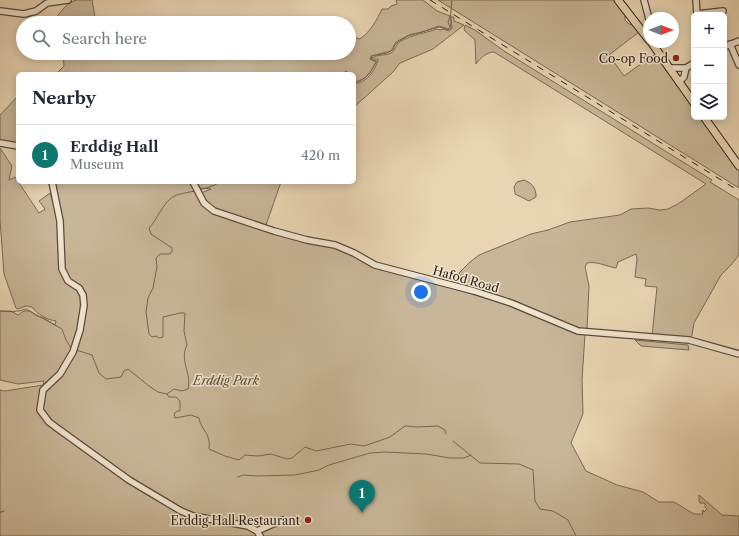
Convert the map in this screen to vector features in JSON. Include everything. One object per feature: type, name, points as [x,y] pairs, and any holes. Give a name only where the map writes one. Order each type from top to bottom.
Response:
[{"type":"main road","points":[[618,0],[643,32]]},
{"type":"main road","points":[[654,48],[691,99]]},
{"type":"main road","points":[[706,120],[739,166]]},
{"type":"street","points":[[0,11],[24,14],[36,11],[47,3],[68,0]]},
{"type":"street","points":[[644,0],[647,12]]},
{"type":"street","points":[[696,0],[697,12]]},
{"type":"street","points":[[714,12],[723,11]]},
{"type":"street","points":[[727,46],[739,41]]},
{"type":"street","points":[[730,44],[739,65]]},
{"type":"street","points":[[658,48],[659,55]]},
{"type":"street","points":[[669,68],[686,68],[691,65]]},
{"type":"street","points":[[679,82],[684,77],[686,68]]},
{"type":"street","points":[[0,143],[16,146]]},
{"type":"street","points":[[52,184],[60,221],[62,269],[68,282],[79,288],[83,295],[84,305],[80,330],[74,349],[60,374],[43,390],[40,410],[49,422],[129,480],[181,512],[248,526],[258,533],[282,520]]},
{"type":"street","name":"Hafod Road","points":[[194,184],[204,203],[214,211],[274,231],[307,240],[335,245],[354,253],[375,265],[474,291],[504,301],[578,331],[689,340],[739,354]]},
{"type":"green space","points":[[76,0],[92,0],[95,16],[58,16],[70,3]]},
{"type":"green space","points":[[396,0],[423,0],[437,11],[450,16],[448,22],[450,27],[448,29],[439,26],[409,35],[396,42],[391,51],[371,56],[370,59],[376,62],[372,69],[365,78],[356,82],[356,72],[346,71],[58,72],[64,66],[64,60],[356,60],[356,38],[360,39],[364,36],[375,22],[382,9],[388,9],[397,4]]},
{"type":"green space","points":[[438,0],[614,0],[625,13],[625,20],[629,24],[633,25],[639,32],[609,55],[624,76],[652,56],[656,55],[691,103],[691,120],[703,120],[739,169],[739,188]]},
{"type":"green space","points":[[451,17],[454,17],[454,21],[464,25],[433,49],[400,63],[393,72],[356,105],[356,84],[363,81],[372,73],[378,59],[372,58],[391,53],[394,51],[399,42],[410,37],[437,29],[449,31],[452,28]]},
{"type":"green space","points":[[465,25],[475,30],[504,51],[712,180],[710,182],[739,200],[739,255],[721,275],[694,323],[690,338],[652,336],[657,287],[645,286],[646,279],[635,277],[637,259],[636,254],[618,262],[616,268],[598,263],[587,263],[585,267],[589,286],[587,330],[559,321],[515,301],[461,286],[461,277],[459,273],[479,255],[531,234],[570,222],[620,215],[631,209],[668,209],[678,204],[706,184],[494,52],[484,56],[476,64],[475,40],[464,30]]},
{"type":"green space","points":[[16,98],[16,143],[0,141],[0,115]]},
{"type":"green space","name":"Erddig Park","points":[[0,148],[12,166],[9,180],[15,177],[16,184],[20,184],[39,213],[45,209],[39,201],[50,193],[57,215],[59,267],[63,274],[62,220],[53,184],[191,184],[202,204],[214,213],[273,233],[305,242],[333,247],[375,266],[510,305],[578,333],[585,334],[582,380],[583,414],[571,443],[586,471],[617,485],[643,492],[659,502],[674,502],[694,514],[703,514],[702,511],[703,510],[704,512],[707,509],[705,507],[705,503],[700,503],[699,495],[722,515],[739,516],[739,536],[0,536],[0,513],[4,511],[0,512],[0,390],[5,391],[43,385],[44,381],[18,384],[0,380],[0,311],[11,311],[18,315],[24,311],[30,311],[55,325],[56,321],[42,316],[32,307],[26,306],[18,309],[16,308],[4,274],[0,220]]},
{"type":"green space","points":[[524,180],[532,185],[535,191],[536,197],[529,201],[515,194],[514,187],[517,182]]},
{"type":"green space","points":[[197,184],[280,184],[266,225],[215,209],[206,201],[201,193],[211,189],[200,188]]},
{"type":"green space","points":[[635,340],[688,345],[689,350],[641,346]]},
{"type":"waterway","points":[[356,82],[363,80],[366,77],[377,61],[371,59],[372,56],[387,53],[393,50],[399,41],[408,36],[439,27],[448,30],[451,28],[450,22],[452,0]]},
{"type":"waterway","points":[[200,190],[216,184]]},
{"type":"waterway","points":[[167,394],[174,389],[182,391],[188,389],[189,383],[184,356],[187,345],[184,331],[185,313],[163,317],[163,337],[152,337],[149,334],[146,312],[148,298],[153,288],[157,267],[156,258],[160,254],[170,254],[172,251],[172,248],[151,234],[149,228],[171,198],[195,191]]},
{"type":"waterway","points":[[0,311],[13,312],[26,309],[62,329],[71,348]]},
{"type":"waterway","points":[[76,350],[92,355],[99,373],[106,379],[121,377],[124,371],[128,369],[158,392],[167,394],[169,397],[176,397],[180,401],[180,411],[177,411],[174,414],[175,418],[191,415],[199,418],[209,439],[209,449],[239,460],[245,455],[258,456],[271,454],[287,459],[292,458],[305,447],[316,451],[351,444],[364,446],[390,437],[405,426],[438,426],[445,430],[446,434]]},
{"type":"waterway","points":[[453,441],[480,463],[519,464],[533,470],[535,501],[540,509],[553,511],[568,520],[576,536]]},
{"type":"waterway","points":[[238,477],[243,475],[295,475],[319,470],[329,465],[370,453],[385,452],[426,454],[450,458],[464,458],[471,455]]},
{"type":"railway","points":[[430,0],[739,191]]},
{"type":"place","name":"Co-op Food","points":[[676,58]]},
{"type":"place","name":"Erddig Hall","points":[[362,513]]},
{"type":"place","name":"Erddig Hall Restaurant","points":[[308,520]]}]
